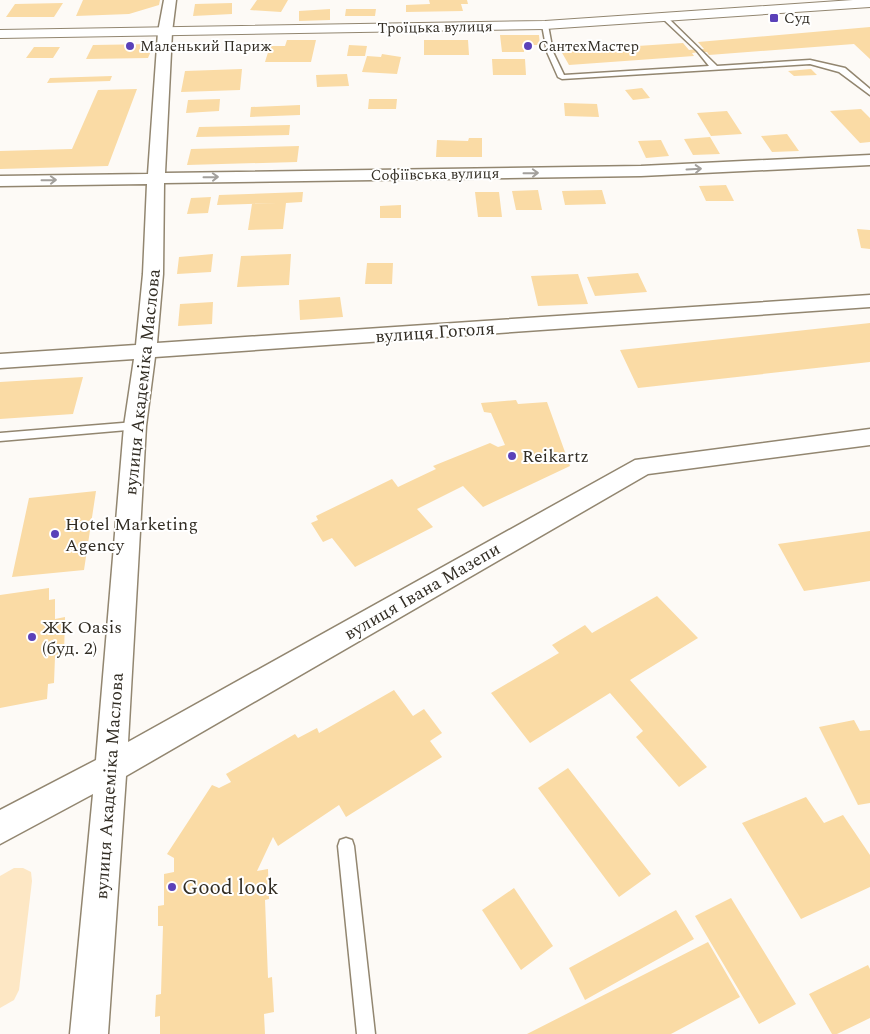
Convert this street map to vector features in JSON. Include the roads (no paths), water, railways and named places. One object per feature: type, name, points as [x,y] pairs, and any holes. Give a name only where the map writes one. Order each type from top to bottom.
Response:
[{"type":"main road","name":"Троїцька вулиця","points":[[0,34],[545,25],[870,3]]},
{"type":"street","name":"вулиця Академіка Маслова","points":[[89,1034],[111,768],[135,426],[148,330],[153,274],[156,177],[165,32],[170,0]]},
{"type":"street","name":"Софіївська вулиця","points":[[0,181],[156,177],[641,171],[870,160]]},
{"type":"street","name":"вулиця Гоголя","points":[[0,360],[144,352],[870,301]]},
{"type":"street","name":"вулиця Івана Мазепи","points":[[0,828],[111,768],[643,466],[870,437]]},
{"type":"lane","points":[[664,17],[715,68]]},
{"type":"lane","points":[[545,25],[550,52],[562,77],[810,62],[822,64],[848,74],[870,93]]},
{"type":"lane","points":[[0,437],[135,426]]},
{"type":"lane","points":[[346,846],[366,1034]]},
{"type":"place","name":"Суд","points":[[774,18]]},
{"type":"place","name":"Маленький Париж","points":[[130,46]]},
{"type":"place","name":"СантехМастер","points":[[528,46]]},
{"type":"place","name":"Reikartz","points":[[512,456]]},
{"type":"place","name":"Hotel Marketing Agency","points":[[55,534]]},
{"type":"place","name":"ЖК Oasis (буд. 2)","points":[[32,637]]},
{"type":"place","name":"Good look","points":[[172,887]]}]
